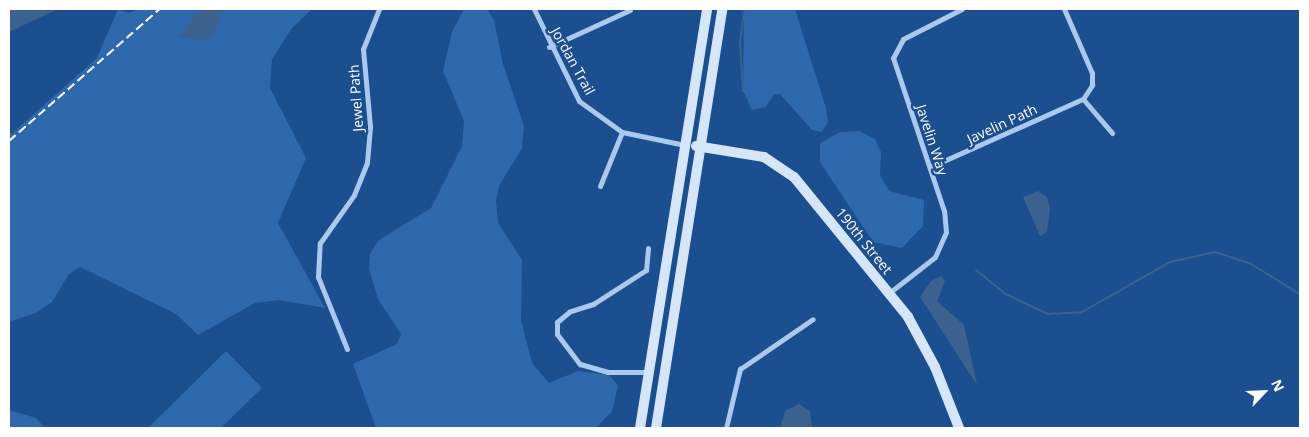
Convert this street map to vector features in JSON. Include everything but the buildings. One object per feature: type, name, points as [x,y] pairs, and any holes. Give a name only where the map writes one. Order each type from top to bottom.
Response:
[{"type":"main road","points":[[640,428],[707,9]]},
{"type":"main road","points":[[656,428],[722,9]]},
{"type":"main road","name":"190th Street","points":[[685,144],[756,155],[784,168],[889,293],[922,340],[959,428]]},
{"type":"street","name":"Jewel Path","points":[[347,349],[318,277],[320,243],[354,195],[367,162],[370,126],[364,49],[379,9]]},
{"type":"street","name":"Jordan Trail","points":[[534,9],[549,47],[579,101],[622,132],[685,144]]},
{"type":"street","name":"Javelin Way","points":[[889,293],[930,262],[943,244],[946,219],[893,58],[903,40],[962,9]]},
{"type":"street","points":[[1064,9],[1092,73],[1092,85],[1083,99],[1112,133]]},
{"type":"street","points":[[549,47],[630,10]]},
{"type":"street","name":"Javelin Path","points":[[930,167],[1083,99]]},
{"type":"street","points":[[600,186],[622,132]]},
{"type":"street","points":[[648,248],[646,270],[593,304],[569,312],[557,322],[557,334],[580,364],[608,372],[649,372]]},
{"type":"street","points":[[726,428],[740,369],[813,320]]},
{"type":"shaded area","points":[[9,9],[58,9],[9,32]]},
{"type":"shaded area","points":[[118,9],[129,13],[139,9],[312,9],[292,28],[272,59],[270,88],[306,158],[278,223],[325,308],[278,300],[255,303],[198,335],[176,314],[80,267],[69,274],[52,302],[36,313],[9,322],[9,136],[97,58]]},
{"type":"shaded area","points":[[200,9],[223,9],[215,32],[207,40],[178,37]]},
{"type":"shaded area","points":[[464,9],[487,9],[494,20],[503,64],[524,126],[522,148],[499,186],[496,201],[498,223],[522,260],[521,320],[532,363],[549,383],[578,371],[609,375],[618,386],[612,411],[596,428],[376,428],[353,364],[397,344],[401,334],[378,299],[369,269],[370,254],[379,240],[431,208],[462,146],[464,121],[443,71],[452,32]]},
{"type":"shaded area","points":[[744,9],[795,9],[826,108],[828,122],[822,132],[812,130],[780,94],[774,94],[766,107],[752,110],[743,91]]},
{"type":"shaded area","points":[[859,131],[875,139],[881,152],[880,175],[889,191],[924,200],[923,226],[902,248],[873,242],[820,162],[820,143],[840,132]]},
{"type":"shaded area","points":[[1038,191],[1047,197],[1050,208],[1047,232],[1040,236],[1023,197]]},
{"type":"shaded area","points":[[941,276],[945,281],[937,301],[964,325],[977,385],[920,297],[931,281]]},
{"type":"shaded area","points":[[226,351],[262,388],[221,428],[148,428]]},
{"type":"shaded area","points":[[799,404],[810,411],[812,428],[780,428],[785,411]]},
{"type":"shaded area","points":[[9,410],[36,418],[45,428],[9,428]]},
{"type":"waterway","points":[[743,91],[740,43],[744,9]]},
{"type":"waterway","points":[[976,270],[1006,294],[1048,314],[1082,312],[1170,262],[1215,252],[1251,264],[1300,294]]},
{"type":"railway","points":[[9,141],[160,9]]}]
